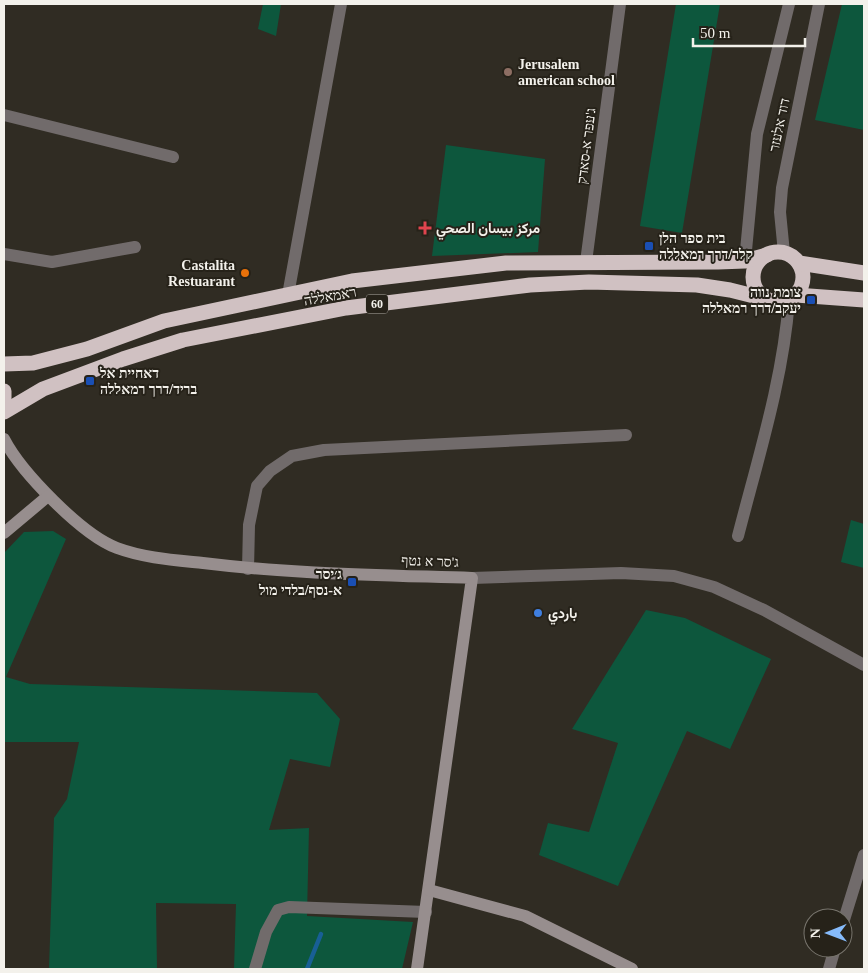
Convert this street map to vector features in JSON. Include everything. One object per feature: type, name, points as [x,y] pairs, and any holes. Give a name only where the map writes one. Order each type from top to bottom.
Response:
[{"type":"highway","name":"60","points":[[767,255],[784,253]]},
{"type":"highway","points":[[784,253],[799,263],[864,273]]},
{"type":"highway","name":"ראמאללה","points":[[4,364],[33,363],[87,349],[164,321],[352,281],[506,263],[745,261],[767,255]]},
{"type":"highway","points":[[766,299],[759,294],[754,278],[755,268],[767,255]]},
{"type":"highway","points":[[793,297],[803,280],[799,263]]},
{"type":"highway","name":"ראמאללה","points":[[4,412],[43,389],[124,359],[183,340],[346,308],[530,285],[589,282],[698,286],[730,290],[766,299]]},
{"type":"highway","name":"60","points":[[766,299],[781,302],[793,297],[864,300]]},
{"type":"highway","points":[[4,391],[4,406]]},
{"type":"street","points":[[288,294],[341,4]]},
{"type":"street","name":"ג'עפר א-סאדק","points":[[586,262],[620,4]]},
{"type":"street","points":[[745,261],[757,134],[789,4]]},
{"type":"street","name":"דוד אלעזר","points":[[784,253],[780,212],[782,188],[820,4]]},
{"type":"street","points":[[4,115],[173,157]]},
{"type":"street","points":[[4,254],[52,262],[135,247]]},
{"type":"street","points":[[738,536],[780,371],[793,297]]},
{"type":"street","points":[[248,569],[249,525],[257,486],[270,471],[292,456],[324,450],[626,435]]},
{"type":"street","name":"ג'סר א נטף","points":[[4,439],[48,496],[89,533],[116,548],[160,558],[248,569],[472,578],[621,573],[674,576],[714,587],[764,610],[864,665]]},
{"type":"street","name":"ג'סר א נטף","points":[[4,446],[14,454]]},
{"type":"street","points":[[4,533],[48,496]]},
{"type":"street","points":[[417,969],[472,578]]},
{"type":"street","points":[[848,908],[864,856]]},
{"type":"street","points":[[429,890],[525,916],[632,969]]},
{"type":"street","points":[[255,969],[266,932],[278,910],[289,907],[426,912]]},
{"type":"green space","points":[[263,4],[281,4],[276,36],[258,29]]},
{"type":"green space","points":[[676,4],[720,4],[682,233],[640,226]]},
{"type":"green space","points":[[842,4],[864,4],[864,130],[815,120]]},
{"type":"green space","points":[[446,145],[545,159],[538,252],[432,256]]},
{"type":"green space","points":[[851,520],[864,524],[864,568],[841,562]]},
{"type":"green space","points":[[53,531],[66,539],[6,677],[30,684],[317,693],[340,719],[330,767],[290,759],[269,830],[309,828],[307,916],[413,922],[402,969],[234,969],[236,904],[156,903],[157,969],[49,969],[54,818],[67,799],[79,742],[4,742],[4,553],[24,532]]},
{"type":"green space","points":[[646,610],[685,618],[771,659],[730,749],[687,731],[618,886],[539,855],[548,823],[589,832],[618,743],[572,729]]},
{"type":"waterway","points":[[307,969],[321,934]]},
{"type":"place","name":"Jerusalem american school","points":[[508,72]]},
{"type":"place","name":"مركز بيسان الصحي","points":[[425,228]]},
{"type":"place","name":"בית ספר הלן קלר/דרך רמאללה","points":[[649,246]]},
{"type":"place","name":"Castalita Restuarant","points":[[245,273]]},
{"type":"place","name":"צומת נווה יעקב/דרך רמאללה","points":[[811,300]]},
{"type":"place","name":"דאחיית אל בריד/דרך רמאללה","points":[[90,381]]},
{"type":"place","name":"ג׳יסר א-נסף/בלדי מול","points":[[352,582]]},
{"type":"place","name":"باردي","points":[[538,613]]}]
